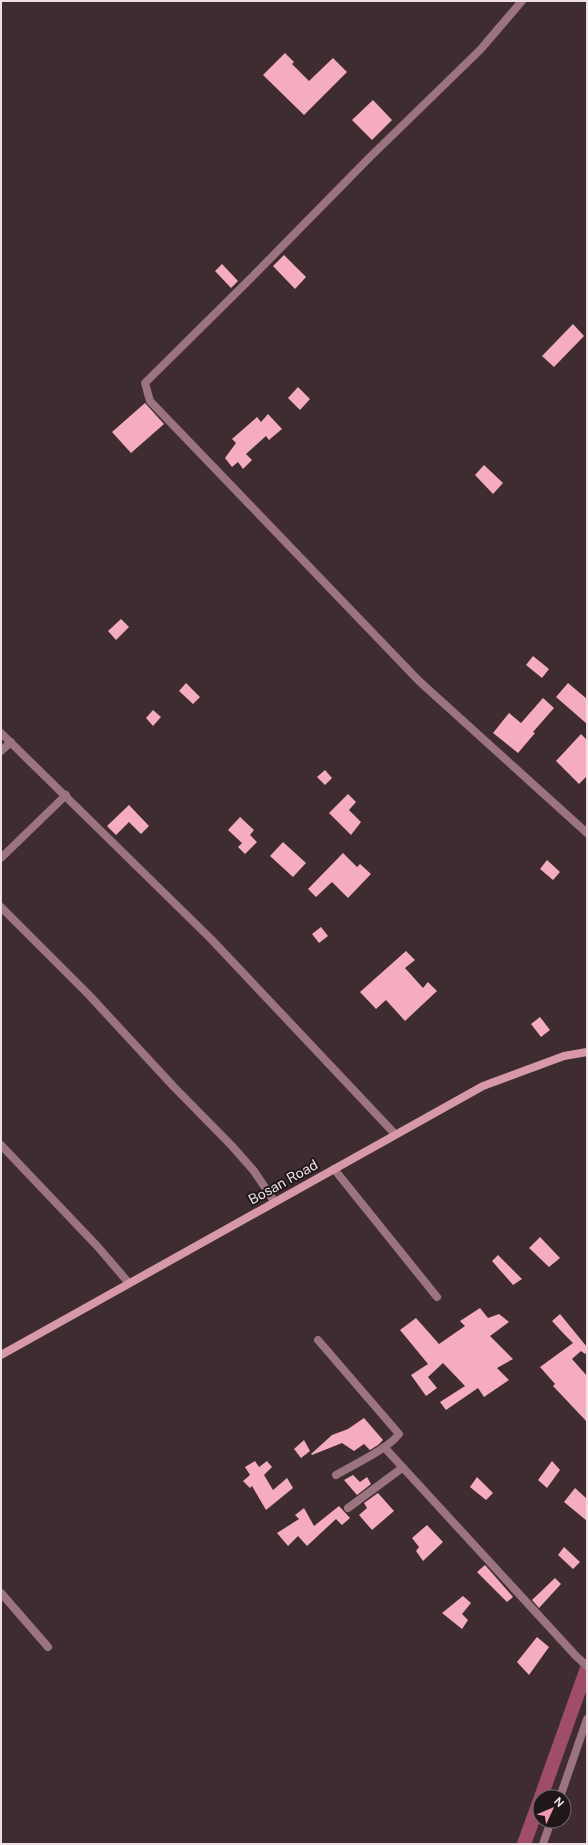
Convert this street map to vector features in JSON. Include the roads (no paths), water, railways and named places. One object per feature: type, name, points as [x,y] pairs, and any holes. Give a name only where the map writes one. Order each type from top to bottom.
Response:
[{"type":"main road","name":"Bosan Road","points":[[1,1355],[128,1282],[483,1086],[564,1056],[587,1052]]},
{"type":"street","points":[[522,1],[480,50],[370,156],[249,280],[145,383],[150,401],[419,681],[587,833]]},
{"type":"street","points":[[1,733],[66,795],[211,939],[395,1134]]},
{"type":"street","points":[[1,752],[10,742]]},
{"type":"street","points":[[1,858],[66,795]]},
{"type":"street","points":[[1,907],[88,994],[174,1087],[232,1146],[254,1171],[274,1201]]},
{"type":"street","points":[[1,1144],[98,1247],[128,1282]]},
{"type":"street","points":[[334,1169],[436,1297]]},
{"type":"street","points":[[318,1340],[397,1429],[399,1434],[384,1447],[336,1475]]},
{"type":"street","points":[[384,1447],[576,1656],[587,1666]]},
{"type":"street","points":[[348,1508],[402,1468]]},
{"type":"street","points":[[1,1593],[48,1647]]},
{"type":"street","points":[[563,1789],[587,1719]]},
{"type":"street","points":[[543,1844],[548,1829]]},
{"type":"waterway","points":[[544,1789],[587,1668]]},
{"type":"waterway","points":[[524,1844],[532,1822]]}]
